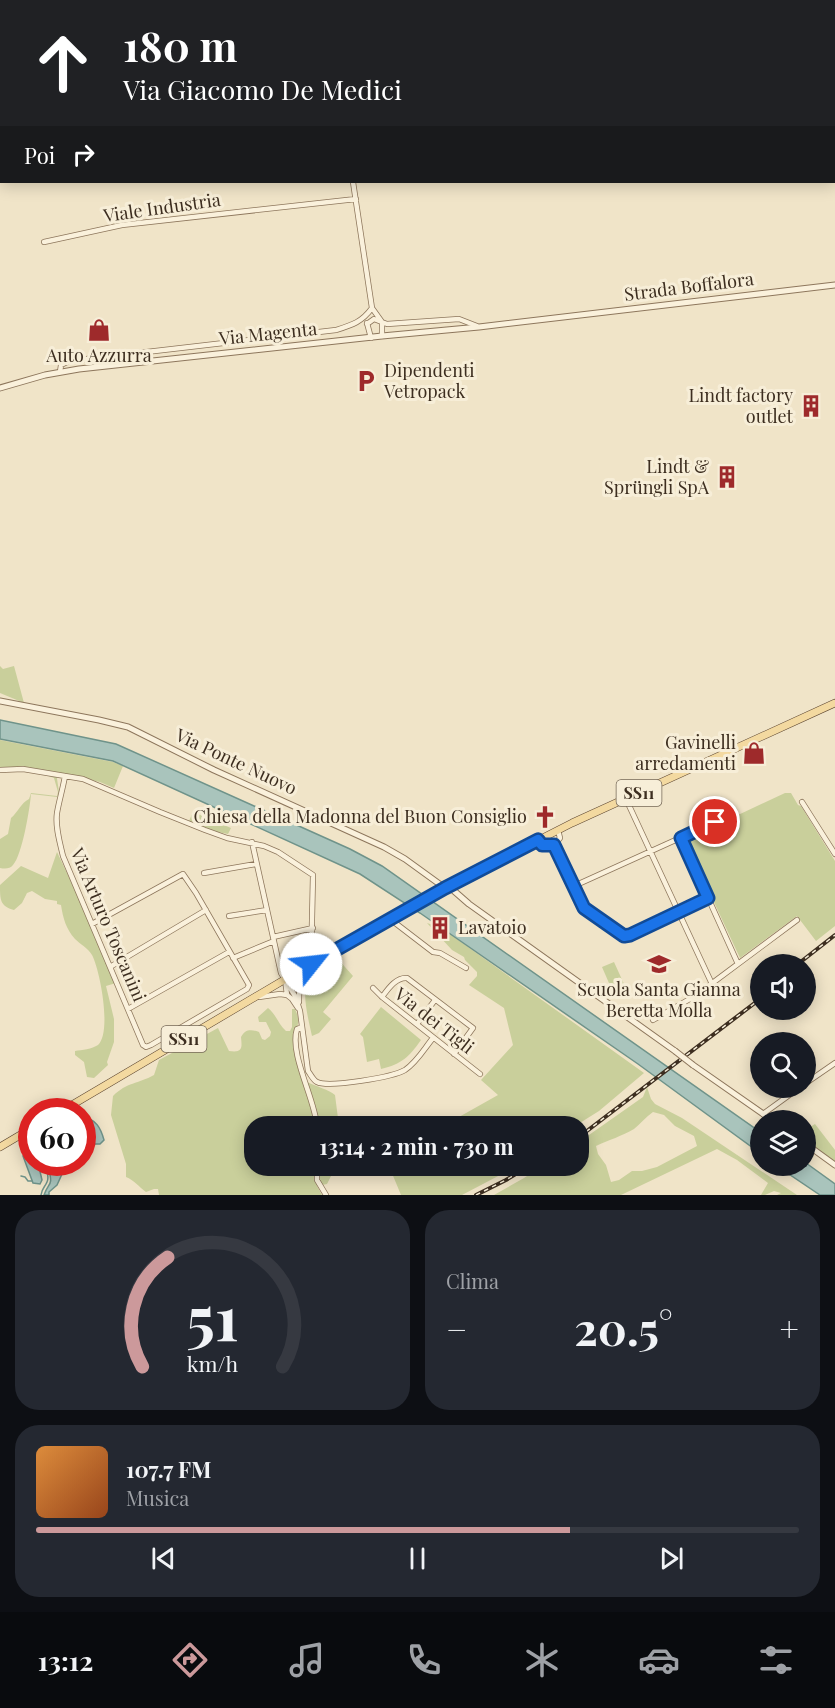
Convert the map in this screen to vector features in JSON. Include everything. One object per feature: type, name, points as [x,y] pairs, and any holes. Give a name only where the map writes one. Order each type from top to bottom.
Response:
[{"type":"main road","name":"SS11","points":[[84,1098],[441,890],[558,830],[835,703]]},
{"type":"main road","points":[[0,1147],[18,1136]]},
{"type":"street","points":[[353,183],[372,308],[382,322],[382,336]]},
{"type":"street","name":"Viale Industria","points":[[44,242],[122,225],[356,199]]},
{"type":"street","name":"Strada Boffalora","points":[[546,319],[835,285]]},
{"type":"street","points":[[371,338],[365,317],[372,308]]},
{"type":"street","name":"Via Magenta","points":[[60,372],[61,364],[69,361],[336,330],[353,325],[365,317]]},
{"type":"street","name":"Via Magenta","points":[[367,324],[374,319],[387,324],[459,319],[479,327]]},
{"type":"street","name":"Via Magenta","points":[[0,388],[60,372],[546,319]]},
{"type":"street","name":"Via Ponte Nuovo","points":[[0,701],[128,727],[214,770],[384,847],[405,859],[441,890],[453,890],[469,904],[757,1110]]},
{"type":"street","points":[[0,770],[23,769],[83,779],[227,838],[252,842],[278,852],[312,874],[314,895],[311,964],[299,986],[308,1071],[316,1082],[328,1084],[379,1078],[403,1071],[416,1061],[433,1038]]},
{"type":"street","name":"Via Arturo Toscanini","points":[[65,776],[57,814],[63,856],[142,1042],[146,1047],[195,1019]]},
{"type":"street","points":[[626,798],[712,984]]},
{"type":"street","points":[[802,802],[835,854]]},
{"type":"street","points":[[574,886],[733,814]]},
{"type":"street","points":[[538,840],[542,845],[554,845],[560,838],[558,830]]},
{"type":"street","points":[[681,838],[738,964]]},
{"type":"street","points":[[252,842],[281,973],[295,996],[300,1011]]},
{"type":"street","points":[[554,845],[584,908],[624,936],[708,898]]},
{"type":"street","points":[[204,873],[256,864]]},
{"type":"street","points":[[92,924],[183,874],[249,985],[247,989],[195,1019],[201,1029]]},
{"type":"street","points":[[110,967],[206,910]]},
{"type":"street","points":[[229,915],[267,910]]},
{"type":"street","points":[[390,919],[433,952],[440,953],[466,968]]},
{"type":"street","points":[[653,1020],[695,996],[797,920]]},
{"type":"street","points":[[233,958],[274,939],[313,928]]},
{"type":"street","points":[[128,1009],[230,952]]},
{"type":"street","points":[[382,997],[397,980],[407,978],[473,1028],[454,1054]]},
{"type":"street","points":[[285,979],[287,995]]},
{"type":"street","name":"Via dei Tigli","points":[[373,987],[382,997],[480,1074]]},
{"type":"street","points":[[248,1001],[273,994],[287,995],[300,1011]]},
{"type":"street","points":[[417,1024],[435,999]]},
{"type":"street","points":[[302,1027],[297,1029],[296,1049],[315,1116]]},
{"type":"street","points":[[816,1076],[835,1063]]},
{"type":"street","points":[[769,1110],[785,1098]]},
{"type":"street","points":[[816,1151],[835,1165]]},
{"type":"street","points":[[317,1176],[326,1195]]},
{"type":"green space","points":[[0,666],[3,669],[14,666],[24,703],[0,693]]},
{"type":"green space","points":[[0,740],[113,762],[123,766],[114,788],[100,782],[56,772],[59,792],[57,797],[31,794],[19,852],[13,865],[6,869],[0,868],[0,839],[8,834],[11,818],[29,799],[31,793],[57,796],[58,792],[54,778],[48,776],[21,771],[0,773]]},
{"type":"green space","points":[[785,793],[791,793],[801,806],[835,861],[835,926],[816,941],[797,916],[740,958],[685,840]]},
{"type":"green space","points":[[193,812],[231,828],[228,834],[212,831],[189,821]]},
{"type":"green space","points":[[57,852],[116,983],[106,986],[114,1019],[114,1042],[108,1065],[94,1078],[87,1077],[84,1062],[75,1055],[75,1051],[98,1045],[104,1028],[101,987],[92,955],[69,931],[61,905],[57,904],[57,901],[45,899],[32,891],[27,893],[22,903],[14,910],[6,907],[1,898],[0,885],[21,866],[48,878]]},
{"type":"green space","points":[[427,923],[445,934],[447,932],[644,1073],[589,1117],[461,1116],[498,1095],[481,1080],[513,1045],[504,1008],[469,985],[477,976],[477,972],[464,957],[452,950]]},
{"type":"green space","points":[[337,958],[353,976],[323,1012],[331,1019],[319,1033],[312,1036],[306,1006],[306,983],[315,972]]},
{"type":"green space","points":[[614,962],[624,984],[612,990],[602,967]]},
{"type":"green space","points":[[381,1007],[421,1040],[404,1059],[381,1069],[379,1059],[367,1062],[363,1037],[360,1034]]},
{"type":"green space","points":[[268,1008],[286,1031],[290,1031],[292,1009],[295,1009],[298,1021],[294,1032],[295,1050],[307,1082],[335,1095],[338,1116],[244,1116],[244,1176],[331,1176],[327,1184],[317,1186],[322,1195],[159,1195],[158,1189],[146,1192],[126,1177],[126,1164],[111,1115],[113,1096],[118,1091],[154,1075],[159,1060],[218,1028],[229,1051],[241,1049],[241,1037],[248,1030],[259,1032],[265,1040],[271,1032],[266,1022],[259,1022],[258,1017]]},
{"type":"green space","points":[[647,1087],[655,1104],[682,1118],[750,1164],[750,1170],[717,1149],[621,1195],[494,1195],[527,1176],[589,1176],[589,1135],[643,1097]],"holes":[[[653,1112],[664,1115],[675,1126],[694,1136],[697,1146],[657,1167],[632,1171],[619,1180],[611,1182],[606,1165],[598,1154],[596,1146],[634,1129]]]},
{"type":"green space","points":[[816,1125],[835,1150],[835,1161],[816,1148]]},
{"type":"green space","points":[[393,1176],[497,1176],[462,1195],[401,1195]]},
{"type":"green space","points":[[759,1176],[769,1176],[797,1195],[777,1195],[781,1193],[774,1191],[761,1195],[768,1183]]},
{"type":"water","points":[[0,720],[116,744],[350,849],[382,866],[750,1125],[750,1146],[638,1064],[360,874],[113,761],[0,739]]},
{"type":"water","points":[[96,1124],[104,1140],[96,1144]]},
{"type":"water","points":[[816,1170],[835,1184],[835,1195],[820,1195],[792,1176],[816,1176]]},
{"type":"water","points":[[30,1176],[41,1176],[40,1184],[33,1183]]},
{"type":"water","points":[[50,1176],[61,1176],[49,1195],[44,1195],[50,1182]]},
{"type":"waterway","points":[[21,1176],[32,1181]]},
{"type":"waterway","points":[[41,1195],[48,1176]]},
{"type":"railway","points":[[811,954],[835,935]]},
{"type":"railway","points":[[589,1129],[750,1007]]},
{"type":"railway","points":[[476,1195],[513,1176]]},
{"type":"place","name":"Auto Azzurra","points":[[99,330]]},
{"type":"place","name":"Dipendenti Vetropack","points":[[366,381]]},
{"type":"place","name":"Lindt factory outlet","points":[[811,406]]},
{"type":"place","name":"Lindt & Sprüngli SpA","points":[[727,477]]},
{"type":"place","name":"Gavinelli arredamenti","points":[[754,753]]},
{"type":"place","name":"Chiesa della Madonna del Buon Consiglio","points":[[545,817]]},
{"type":"place","name":"Lavatoio","points":[[440,928]]},
{"type":"place","name":"Scuola Santa Gianna Beretta Molla","points":[[659,964]]},
{"type":"route","points":[[311,964],[445,888],[538,840],[542,845],[554,845],[584,908],[624,936],[630,935],[708,898],[681,838],[715,822]]}]
